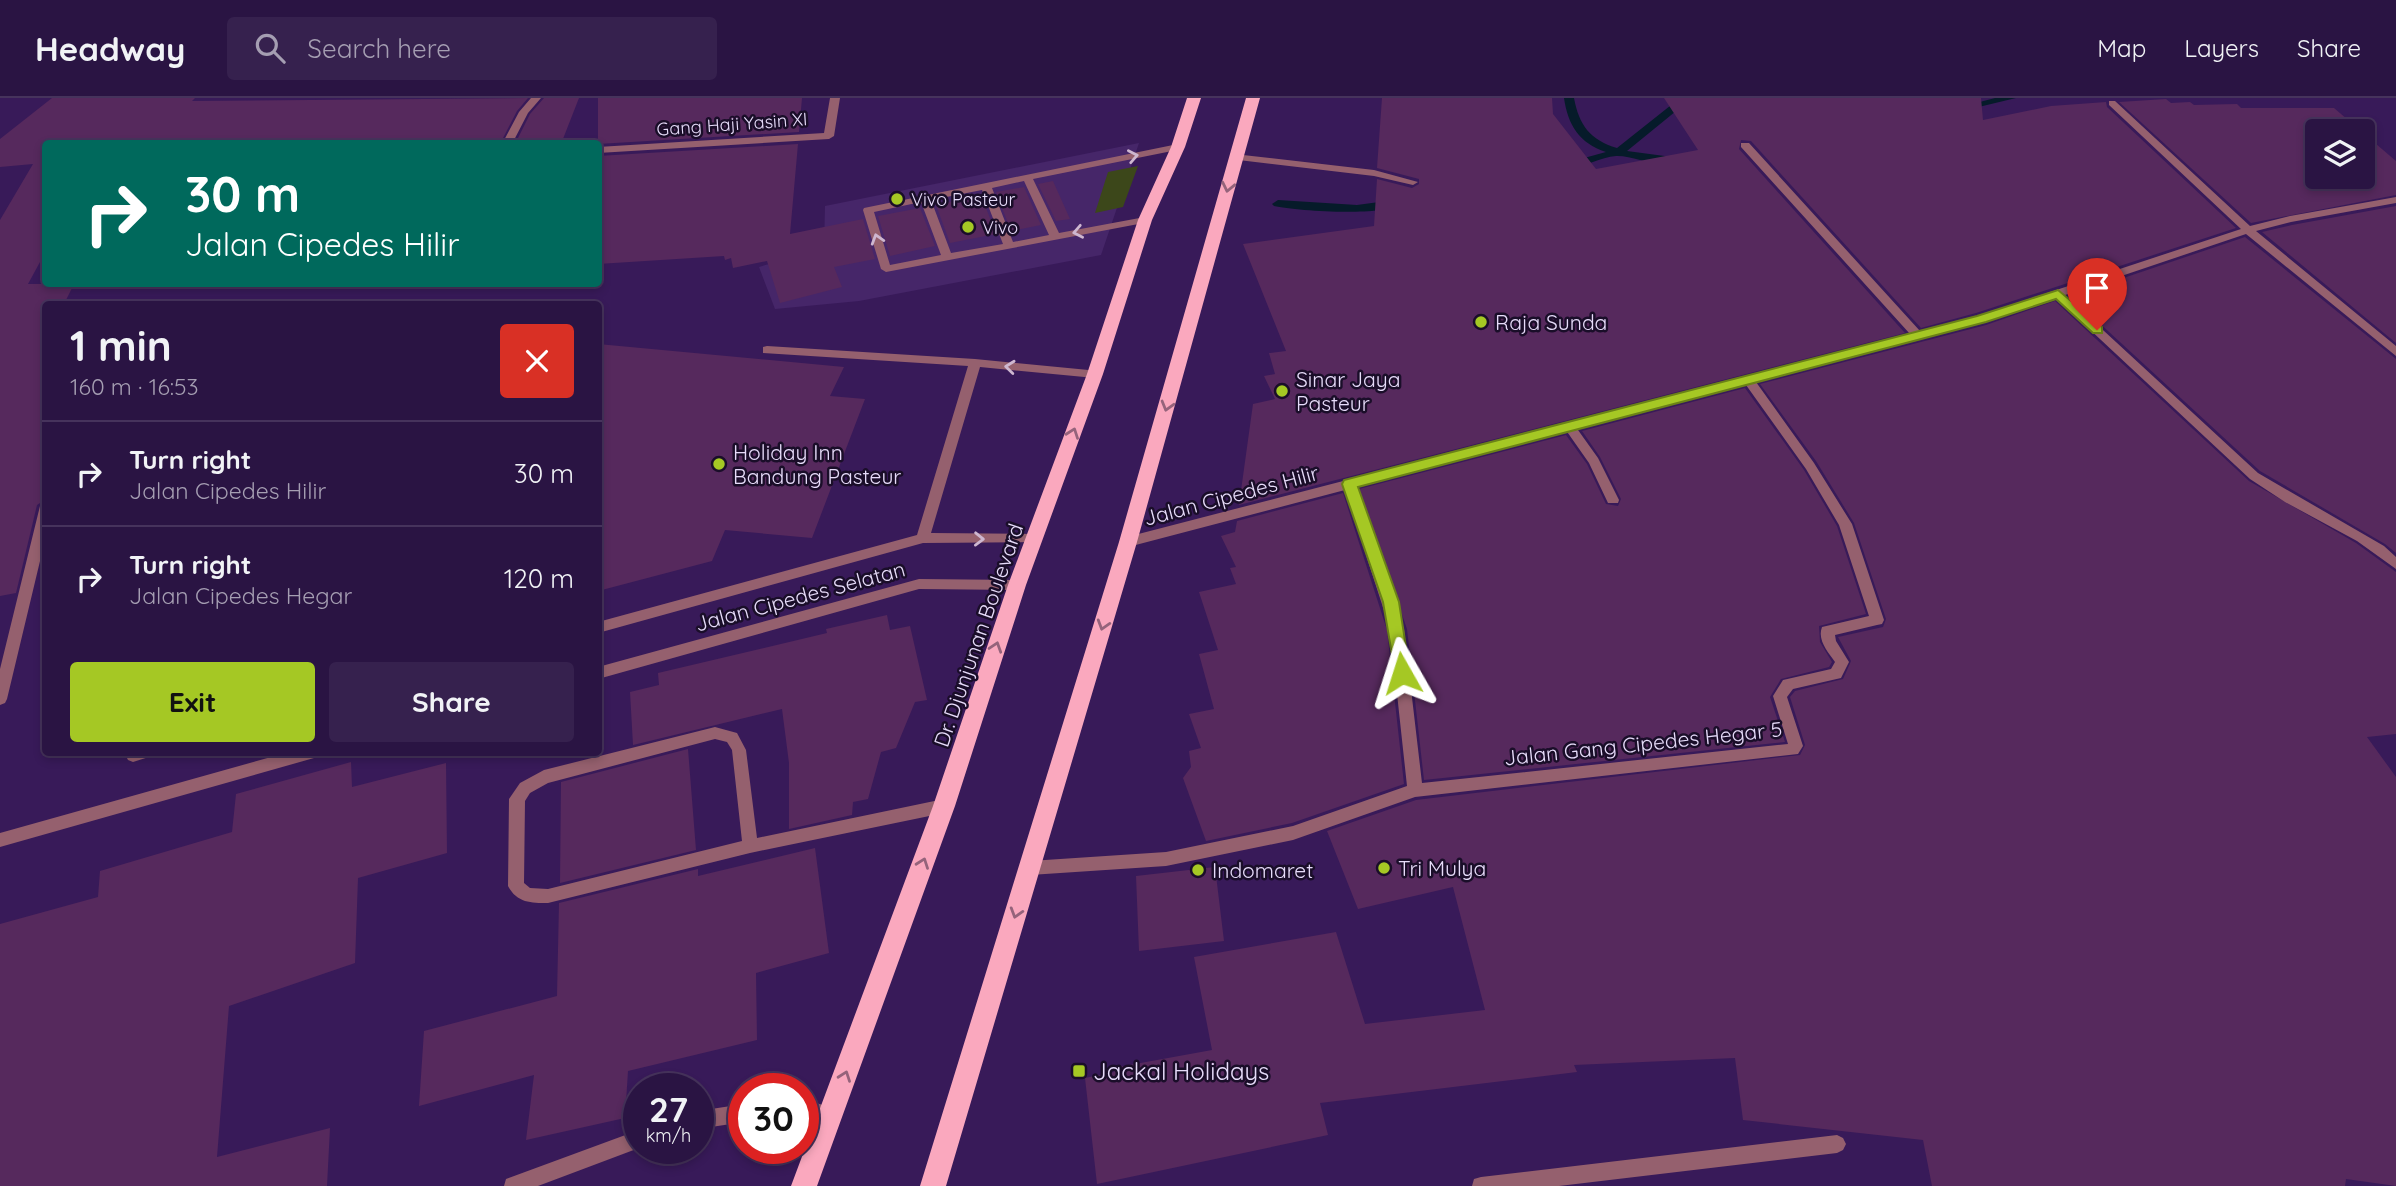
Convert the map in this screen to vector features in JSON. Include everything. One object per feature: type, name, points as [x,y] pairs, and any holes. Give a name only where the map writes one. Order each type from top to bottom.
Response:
[{"type":"highway","name":"Dr. Djunjunan Boulevard","points":[[804,1186],[944,806],[1017,585],[1095,374],[1145,220],[1178,147],[1194,98]]},
{"type":"highway","points":[[933,1186],[1129,542],[1228,192],[1234,157],[1253,98]]},
{"type":"street","points":[[509,140],[524,112],[536,98]]},
{"type":"street","name":"Gang Haji Yasin XI","points":[[602,150],[755,138],[830,136],[835,98]]},
{"type":"street","points":[[2112,103],[2248,230],[2396,352]]},
{"type":"street","points":[[1145,220],[886,269],[868,210],[1178,147]]},
{"type":"street","points":[[1750,151],[1917,335]]},
{"type":"street","points":[[1234,157],[1374,173],[1413,182]]},
{"type":"street","points":[[1027,177],[1055,237]]},
{"type":"street","points":[[986,186],[1009,246]]},
{"type":"street","points":[[925,198],[947,257]]},
{"type":"street","name":"Jalan Cipedes Hilir","points":[[1129,542],[1981,319],[2248,230],[2290,219],[2396,200]]},
{"type":"street","points":[[2058,294],[2254,476],[2281,496],[2346,526],[2372,542],[2396,564]]},
{"type":"street","points":[[767,350],[975,363],[1095,374]]},
{"type":"street","points":[[923,538],[975,363]]},
{"type":"street","name":"Jalan Gang Cipedes Hegar 5","points":[[1415,790],[1793,750],[1796,746],[1780,696],[1788,684],[1836,674],[1842,662],[1829,642],[1827,631],[1877,620],[1845,524],[1810,466],[1748,379]]},
{"type":"street","points":[[1569,426],[1594,461],[1613,500]]},
{"type":"street","points":[[1030,868],[1166,859],[1293,833],[1415,790],[1391,602],[1349,484]]},
{"type":"street","points":[[0,699],[42,523]]},
{"type":"street","points":[[602,627],[923,538],[1035,539]]},
{"type":"street","name":"Jalan Cipedes Selatan","points":[[602,672],[919,584],[1017,585]]},
{"type":"street","points":[[750,846],[739,750],[732,737],[715,733],[544,777],[526,788],[517,799],[516,886],[527,895],[548,896],[750,846],[944,806]]},
{"type":"street","points":[[0,840],[300,756]]},
{"type":"street","points":[[819,1112],[830,1115]]},
{"type":"street","points":[[1482,1186],[1837,1144]]},
{"type":"street","points":[[513,1186],[623,1145]]},
{"type":"shaded area","name":"Vivo","points":[[1139,143],[1101,255],[859,301],[775,309],[759,267],[824,248],[825,206]]},
{"type":"green space","points":[[1138,166],[1123,207],[1095,213],[1108,172]]},
{"type":"building","points":[[52,98],[195,98],[192,101],[528,98],[517,111],[502,140],[42,140],[42,258],[28,284],[72,287],[66,301],[42,301],[42,502],[37,505],[16,593],[0,596],[0,220],[33,164],[0,167],[0,139]]},
{"type":"building","points":[[544,98],[579,98],[563,140],[517,140],[530,114]]},
{"type":"building","points":[[598,98],[802,98],[799,132],[602,144],[602,140],[598,140]]},
{"type":"building","points":[[1382,98],[1552,98],[1553,114],[1596,169],[1698,150],[1664,98],[1981,98],[1983,120],[2051,106],[2106,102],[2107,107],[2236,228],[1976,313],[1921,328],[1751,141],[1741,140],[1739,149],[1905,333],[1239,505],[1253,404],[1275,399],[1264,376],[1275,374],[1269,353],[1286,351],[1243,244],[1374,226],[1377,179],[1412,188],[1419,184],[1419,179],[1377,168]]},
{"type":"building","points":[[2166,99],[2171,103],[2190,102],[2194,105],[2237,104],[2241,108],[2334,108],[2347,119],[2305,119],[2305,189],[2375,189],[2375,143],[2396,161],[2396,195],[2251,223],[2119,102]]},
{"type":"building","points":[[798,144],[790,234],[863,219],[875,259],[834,267],[842,287],[780,303],[767,261],[733,268],[731,258],[725,260],[724,256],[602,264],[602,156]]},
{"type":"building","points":[[1053,181],[1070,219],[1056,221],[1038,184]]},
{"type":"building","points":[[1024,187],[1041,225],[1011,231],[996,192]]},
{"type":"building","points":[[981,195],[996,234],[950,243],[936,205]]},
{"type":"building","points":[[2396,206],[2396,343],[2262,232]]},
{"type":"building","points":[[920,208],[935,246],[890,256],[878,216]]},
{"type":"building","points":[[2245,237],[2396,359],[2396,553],[2260,471],[2070,296]]},
{"type":"building","points":[[2055,301],[2249,481],[2356,543],[2396,572],[2396,734],[2367,737],[2396,777],[2396,1186],[2346,1179],[2345,1186],[1932,1186],[1923,1140],[1743,1120],[1735,1058],[1574,1065],[1577,1072],[1320,1103],[1328,1135],[1097,1184],[1085,1078],[1114,1072],[1113,1068],[1212,1050],[1194,957],[1336,932],[1365,1024],[1485,1010],[1453,887],[1358,909],[1327,831],[1416,800],[1800,755],[1805,745],[1790,697],[1795,691],[1843,679],[1851,661],[1838,637],[1883,627],[1886,619],[1854,523],[1816,461],[1760,384],[1986,325]]},
{"type":"building","name":"Holiday Inn Bandung Pasteur","points":[[602,344],[844,367],[830,396],[865,399],[812,538],[725,530],[712,561],[602,590]]},
{"type":"building","points":[[1745,388],[1804,470],[1837,526],[1866,614],[1819,626],[1820,642],[1832,662],[1829,667],[1781,679],[1770,697],[1785,742],[1424,780],[1407,629],[1359,489],[1566,435],[1587,464],[1606,504],[1618,506],[1621,499],[1600,457],[1582,431]]},
{"type":"building","points":[[1343,493],[1387,630],[1404,784],[1292,823],[1206,841],[1183,778],[1191,767],[1189,751],[1201,748],[1189,714],[1214,709],[1199,654],[1218,650],[1199,592],[1236,584],[1230,568],[1236,567],[1221,536],[1235,532],[1237,521]]},
{"type":"building","points":[[887,615],[890,630],[910,626],[927,700],[915,702],[896,748],[881,752],[868,799],[853,802],[852,815],[789,829],[789,763],[782,709],[633,745],[630,692],[659,685],[658,673],[827,633],[826,629]]},
{"type":"building","points":[[688,749],[696,850],[560,883],[561,782]]},
{"type":"building","points":[[351,762],[352,787],[446,763],[447,853],[358,878],[355,963],[229,1006],[217,1157],[330,1128],[327,1186],[0,1186],[0,924],[98,897],[100,871],[232,832],[236,794]]},
{"type":"building","points":[[815,848],[829,953],[756,973],[757,1040],[623,1073],[623,1118],[526,1140],[534,1075],[419,1106],[424,1031],[557,996],[559,903],[698,869],[698,876]]},
{"type":"building","points":[[1215,867],[1224,941],[1139,951],[1136,876]]},
{"type":"waterway","points":[[1569,98],[1572,116],[1579,130],[1605,148],[1618,152]]},
{"type":"waterway","points":[[1618,152],[1687,98]]},
{"type":"waterway","points":[[1962,108],[2011,98]]},
{"type":"waterway","points":[[1570,165],[1618,152]]},
{"type":"waterway","points":[[1618,152],[1672,160]]},
{"type":"waterway","points":[[1278,204],[1357,209],[1394,204]]},
{"type":"place","name":"Vivo Pasteur","points":[[897,199]]},
{"type":"place","name":"Vivo","points":[[968,227]]},
{"type":"place","name":"Raja Sunda","points":[[1481,322]]},
{"type":"place","name":"Sinar Jaya Pasteur","points":[[1282,391]]},
{"type":"place","name":"Holiday Inn Bandung Pasteur","points":[[719,464]]},
{"type":"place","name":"Tri Mulya","points":[[1384,868]]},
{"type":"place","name":"Indomaret","points":[[1198,870]]},
{"type":"place","name":"Jackal Holidays","points":[[1079,1071]]},
{"type":"route","points":[[1402,673],[1391,602],[1349,484],[1981,319],[2058,294],[2097,330]]}]
